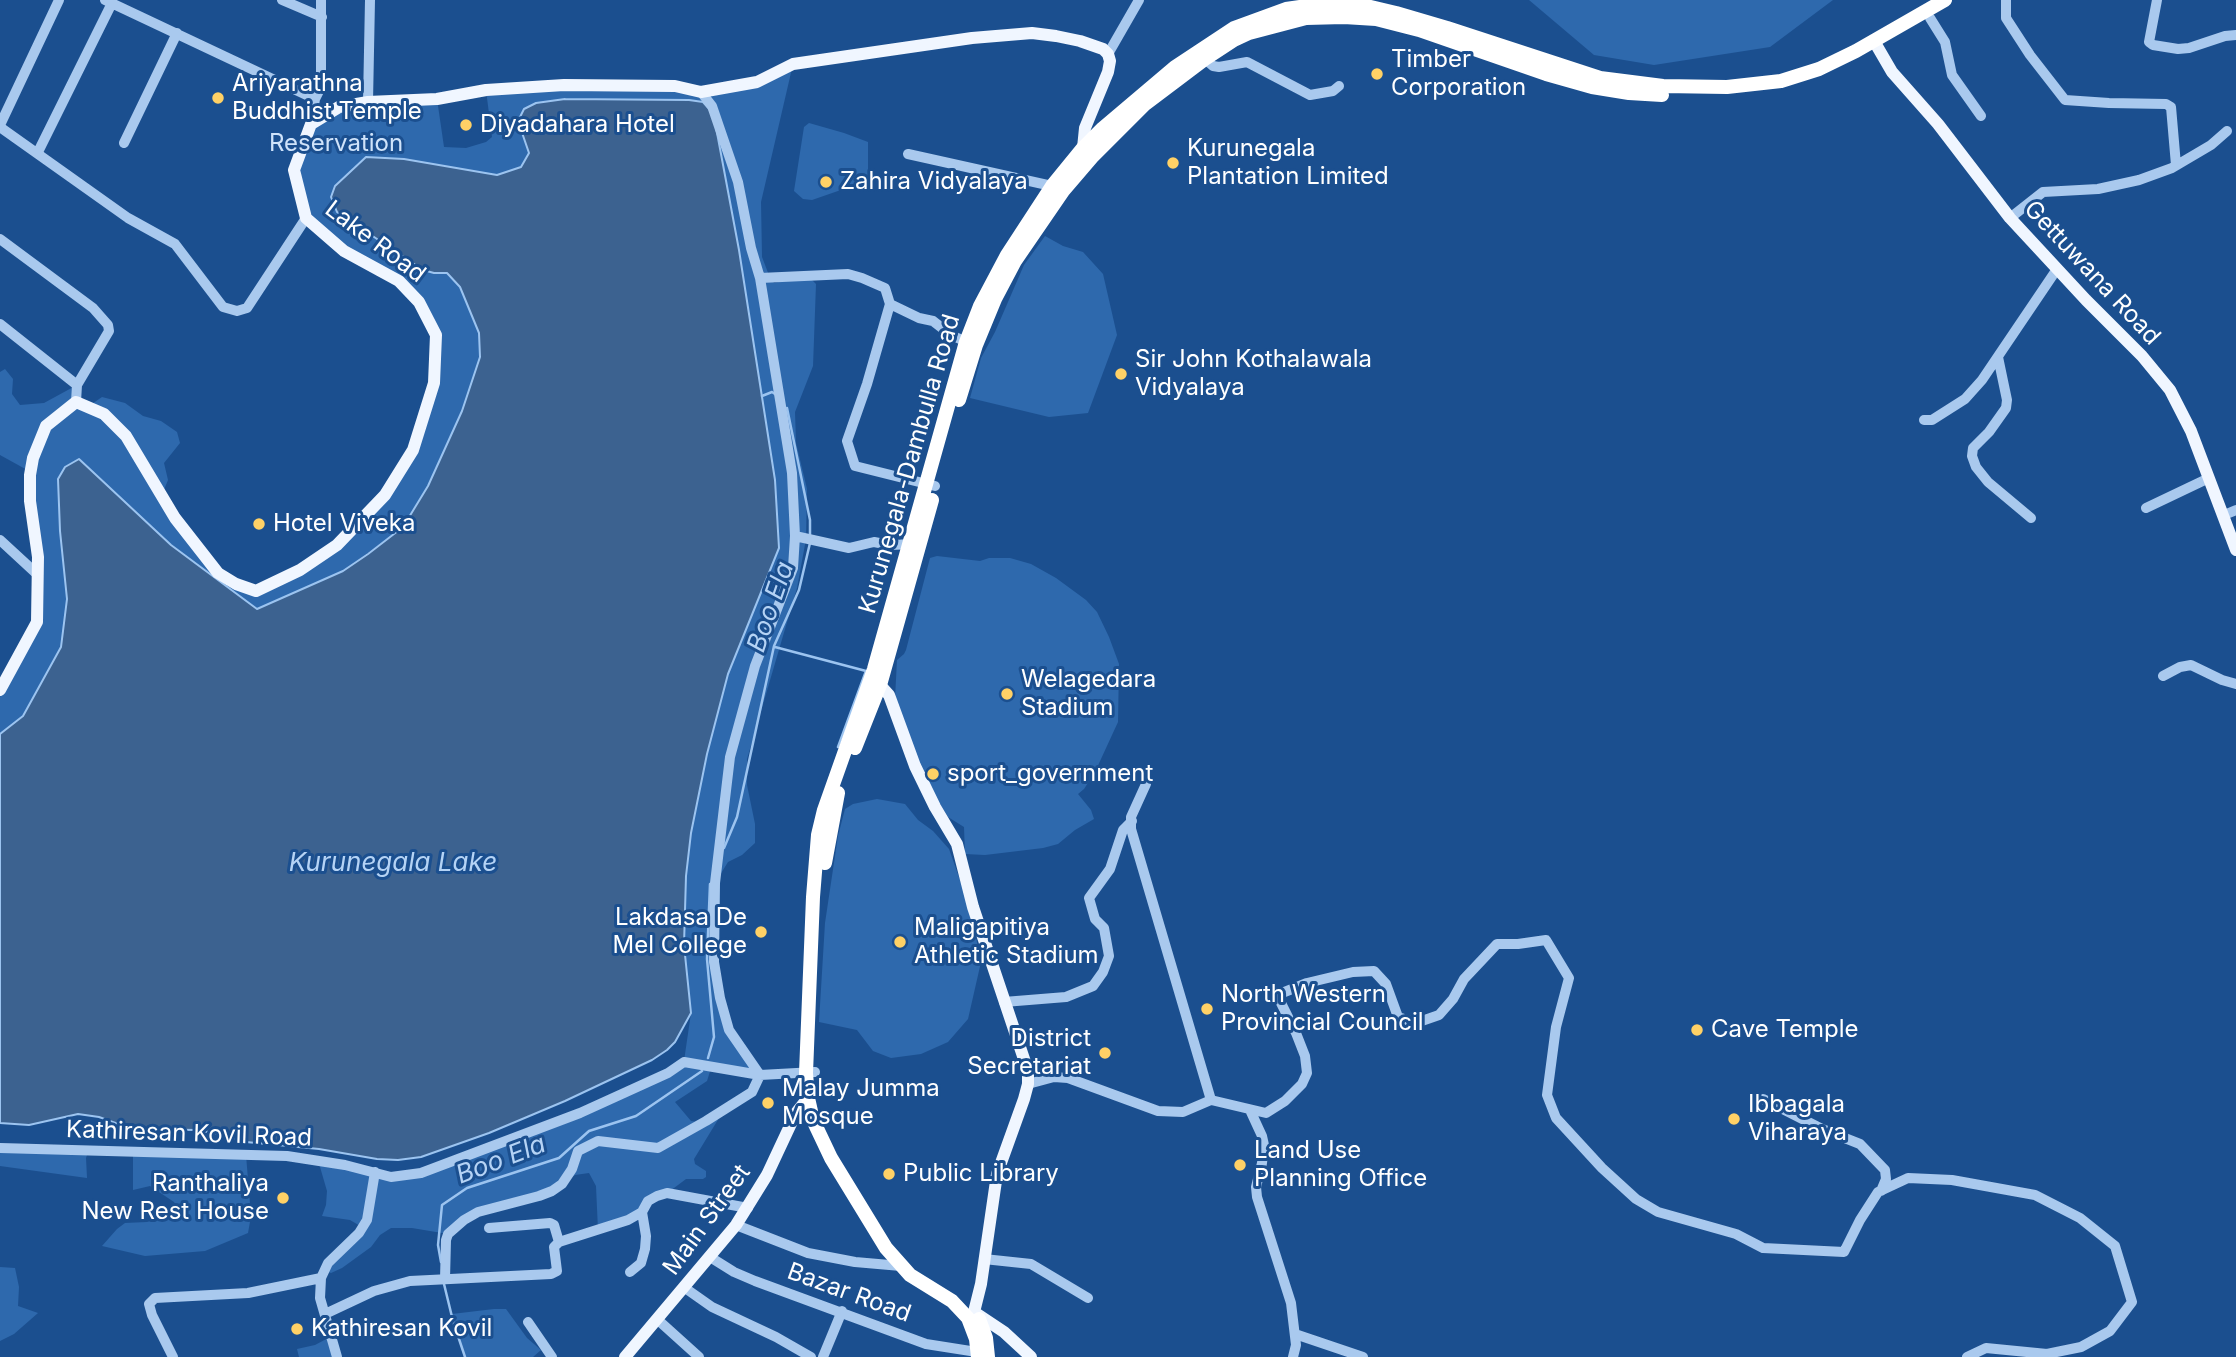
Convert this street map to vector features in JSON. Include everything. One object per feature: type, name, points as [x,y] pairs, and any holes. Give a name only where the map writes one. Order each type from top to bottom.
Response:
[{"type":"highway","name":"Kurunegala-Dambulla Road","points":[[983,1355],[964,1312],[952,1301],[918,1281],[886,1248],[831,1158],[817,1129],[808,1098],[827,844],[843,777],[875,684],[931,485],[961,390],[980,306],[1024,227],[1052,186],[1153,83],[1220,36],[1268,14],[1320,7],[1376,19],[1476,48],[1592,87],[1645,94],[1703,96],[1773,92],[1831,74],[1945,0]]},
{"type":"highway","name":"Kurunegala-Dambulla Road","points":[[1876,44],[1930,18],[1959,0]]},
{"type":"highway","name":"Kurunegala-Dambulla Road","points":[[971,344],[1015,261],[1088,152],[1144,105],[1234,40],[1285,23],[1320,7]]},
{"type":"highway","name":"Kurunegala-Dambulla Road","points":[[811,1072],[822,1123],[847,1169],[892,1242],[908,1261],[963,1298],[974,1312],[985,1333],[983,1355]]},
{"type":"main road","points":[[311,124],[339,107],[368,102],[437,99],[486,90],[564,85],[675,86],[701,92],[757,82],[793,64],[1015,34],[1044,34],[1069,38],[1097,47],[1108,54],[1108,72],[1088,120],[1088,152]]},
{"type":"main road","name":"Gettuwana Road","points":[[1876,44],[1892,72],[1938,124],[2010,218],[2142,356],[2170,390],[2184,415],[2210,478],[2236,550]]},
{"type":"main road","name":"Lake Road","points":[[76,402],[104,414],[126,436],[175,518],[218,573],[236,584],[256,591],[300,570],[337,545],[385,495],[413,450],[434,383],[436,335],[419,302],[399,281],[344,251],[306,218],[293,170],[311,124]]},
{"type":"main road","points":[[0,690],[37,622],[38,557],[30,501],[33,458],[46,426],[76,402]]},
{"type":"main road","points":[[875,684],[893,703],[923,783],[957,844],[973,907],[1028,1071],[1028,1084],[997,1174],[974,1312],[1004,1332],[1031,1357]]},
{"type":"main road","name":"Main Street","points":[[625,1357],[736,1225],[767,1175],[796,1113],[808,1098]]},
{"type":"street","points":[[59,0],[0,126],[128,218],[175,244],[223,307],[237,311],[247,308],[306,218]]},
{"type":"street","points":[[282,0],[322,17]]},
{"type":"street","points":[[311,124],[315,99],[321,87],[321,0]]},
{"type":"street","points":[[368,102],[370,0]]},
{"type":"street","points":[[1108,54],[1139,0]]},
{"type":"street","points":[[2006,0],[2006,18],[2064,100],[2166,104],[2171,107],[2176,165]]},
{"type":"street","points":[[2157,0],[2150,42],[2153,45],[2189,48],[2236,35]]},
{"type":"street","points":[[38,152],[109,1],[315,99]]},
{"type":"street","points":[[1930,18],[1945,42],[1952,75],[1981,116]]},
{"type":"street","points":[[124,143],[177,33]]},
{"type":"street","points":[[1205,59],[1213,66],[1219,67],[1247,62],[1310,94],[1333,91],[1339,86]]},
{"type":"street","points":[[701,92],[712,106],[738,182],[760,278],[778,396],[805,538],[755,666],[730,757],[715,883],[714,962],[719,998],[729,1030],[760,1075]]},
{"type":"street","points":[[2010,218],[2043,192],[2098,189],[2139,180],[2176,165],[2211,145],[2227,131]]},
{"type":"street","points":[[908,154],[1052,186]]},
{"type":"street","points":[[0,239],[93,308],[108,325],[109,331],[77,386],[76,402]]},
{"type":"street","points":[[1924,420],[1932,420],[1965,399],[1983,380],[2057,269]]},
{"type":"street","points":[[760,278],[848,274],[885,288],[890,304],[848,441],[855,466],[931,485]]},
{"type":"street","points":[[890,304],[919,318],[933,321],[951,335],[971,344]]},
{"type":"street","points":[[0,324],[77,386]]},
{"type":"street","points":[[1998,357],[2007,400],[2006,408],[1989,432],[1973,448],[1972,456],[1976,467],[1988,482],[2031,518]]},
{"type":"street","points":[[2146,508],[2210,478]]},
{"type":"street","points":[[2224,516],[2236,510]]},
{"type":"street","points":[[805,538],[849,548],[874,542],[890,545],[915,544]]},
{"type":"street","points":[[0,540],[38,575]]},
{"type":"street","points":[[2163,676],[2191,664],[2236,684]]},
{"type":"street","points":[[1146,784],[1131,829],[1211,1100]]},
{"type":"street","points":[[1004,1002],[1066,997],[1093,986],[1103,972],[1109,956],[1104,928],[1095,919],[1089,898],[1110,869],[1123,830],[1132,821]]},
{"type":"street","points":[[1028,1084],[1047,1078],[1068,1078],[1158,1111],[1183,1112],[1211,1100],[1266,1113],[1285,1101],[1302,1084],[1307,1073],[1305,1056],[1296,1032],[1277,995],[1307,983],[1353,972],[1374,971],[1386,984],[1398,1017],[1416,1023],[1439,1015],[1453,999],[1464,979],[1497,944],[1546,940],[1569,978],[1556,1027],[1547,1095],[1556,1118],[1602,1168],[1636,1199],[1658,1212],[1736,1234],[1763,1248],[1844,1252],[1878,1192],[1909,1178],[1952,1180],[2035,1195],[2080,1218],[2115,1246],[2132,1302],[2110,1331],[2081,1347],[2047,1354],[1986,1348],[1967,1357]]},
{"type":"street","name":"Kathiresan Kovil Road","points":[[0,1148],[287,1156],[336,1163],[391,1177],[421,1173],[580,1113],[668,1073],[684,1062],[760,1075]]},
{"type":"street","points":[[760,1075],[811,1072]]},
{"type":"street","points":[[445,1279],[444,1261],[448,1234],[464,1220],[478,1212],[552,1191],[567,1177],[578,1151],[598,1141],[657,1147],[752,1092],[760,1075]]},
{"type":"street","points":[[1763,1099],[1860,1144],[1885,1170],[1886,1179],[1881,1191]]},
{"type":"street","points":[[1250,1110],[1264,1145],[1256,1187],[1257,1197],[1291,1303],[1296,1345],[1293,1357]]},
{"type":"street","points":[[337,1357],[320,1298],[321,1278],[328,1264],[359,1233],[367,1220],[375,1172]]},
{"type":"street","points":[[325,1314],[386,1288],[410,1281],[557,1271],[554,1247],[559,1242],[642,1212],[649,1201],[667,1193],[748,1208]]},
{"type":"street","points":[[630,1272],[641,1263],[645,1249],[642,1212]]},
{"type":"street","points":[[489,1228],[550,1223],[554,1224],[559,1242]]},
{"type":"street","points":[[736,1225],[808,1253],[855,1262],[901,1266]]},
{"type":"street","name":"Bazar Road","points":[[710,1257],[755,1281],[926,1344],[983,1355]]},
{"type":"street","points":[[984,1259],[1031,1264],[1088,1298]]},
{"type":"street","points":[[173,1357],[152,1315],[149,1304],[155,1298],[248,1293],[321,1278]]},
{"type":"street","points":[[685,1288],[712,1307],[811,1357]]},
{"type":"street","points":[[823,1357],[842,1311]]},
{"type":"street","points":[[658,1320],[699,1357]]},
{"type":"street","points":[[528,1322],[552,1357]]},
{"type":"street","points":[[1295,1334],[1363,1357]]},
{"type":"green space","points":[[1529,0],[1833,0],[1770,47],[1654,65],[1594,55]]},
{"type":"green space","name":"Reservation","points":[[793,64],[761,202],[762,257],[774,283],[808,276],[816,284],[813,366],[795,412],[796,443],[807,489],[806,539],[797,588],[747,759],[747,785],[755,824],[755,843],[742,855],[728,862],[715,883],[714,962],[723,1012],[760,1075],[712,1065],[707,1081],[675,1102],[691,1121],[719,1118],[694,1159],[695,1164],[706,1171],[706,1177],[686,1179],[642,1212],[598,1230],[596,1186],[589,1173],[575,1175],[552,1191],[478,1212],[448,1234],[412,1228],[391,1228],[380,1235],[371,1247],[331,1273],[326,1271],[362,1227],[350,1220],[322,1216],[327,1191],[318,1160],[391,1177],[511,1140],[684,1061],[691,1013],[684,945],[686,876],[691,833],[707,754],[728,674],[779,548],[775,480],[739,250],[712,106],[703,102],[663,99],[565,99],[536,103],[518,121],[529,153],[521,167],[497,175],[404,159],[366,157],[335,185],[331,197],[423,270],[447,272],[460,287],[479,333],[480,357],[462,411],[428,486],[403,527],[343,571],[257,610],[171,545],[78,460],[60,531],[67,599],[61,647],[23,716],[0,734],[0,690],[37,622],[29,471],[0,455],[0,372],[5,369],[13,379],[12,394],[20,405],[44,403],[77,385],[77,403],[89,406],[102,397],[125,403],[143,416],[161,421],[177,432],[180,443],[164,463],[168,480],[161,497],[218,573],[257,591],[337,545],[413,450],[434,383],[436,335],[419,302],[306,218],[294,170],[311,124],[339,107],[437,99],[444,147],[466,148],[486,142],[492,137],[486,90],[733,87]]},
{"type":"green space","points":[[809,123],[868,142],[868,177],[861,183],[812,200],[803,199],[794,191],[804,127]]},
{"type":"green space","points":[[1045,236],[1063,246],[1083,252],[1103,274],[1117,335],[1088,413],[1049,417],[970,398],[981,358],[1024,265]]},
{"type":"green space","name":"Welagedara Stadium","points":[[937,556],[980,561],[1010,558],[1031,564],[1086,600],[1097,612],[1109,637],[1119,664],[1118,722],[1095,772],[1078,794],[1091,810],[1094,819],[1058,844],[985,855],[965,854],[964,827],[948,817],[927,784],[895,699],[897,660],[906,650],[930,558]]},
{"type":"green space","name":"Maligapitiya Athletic Stadium","points":[[877,799],[905,804],[949,849],[970,908],[981,962],[968,1019],[948,1042],[921,1054],[891,1058],[873,1051],[857,1030],[819,1022],[825,923],[838,836],[845,809],[853,804]]},
{"type":"green space","points":[[0,1148],[89,1149],[86,1158],[87,1178],[0,1166]]},
{"type":"green space","points":[[133,1151],[246,1155],[251,1216],[248,1233],[205,1251],[145,1256],[102,1246],[125,1223],[147,1222],[173,1215],[178,1208],[174,1202],[150,1186],[133,1190]]},
{"type":"green space","points":[[0,1267],[15,1268],[19,1287],[18,1306],[38,1313],[14,1334],[0,1341]]},
{"type":"green space","points":[[506,1309],[527,1338],[541,1350],[533,1357],[465,1357],[452,1314]]},
{"type":"green space","points":[[332,1336],[337,1357],[299,1357],[297,1349],[315,1345]]},
{"type":"water","name":"Kurunegala Lake","points":[[565,99],[689,100],[703,102],[710,110],[715,122],[739,250],[775,480],[779,548],[728,674],[707,754],[691,833],[686,876],[684,945],[691,1013],[675,1042],[652,1060],[565,1101],[489,1133],[421,1157],[398,1160],[246,1142],[196,1130],[132,1129],[99,1117],[78,1114],[29,1125],[0,1123],[0,734],[23,716],[61,647],[67,599],[58,479],[65,467],[79,459],[171,545],[257,609],[343,571],[368,554],[403,527],[428,486],[462,411],[480,357],[479,333],[460,287],[447,273],[423,270],[337,212],[331,197],[335,186],[366,157],[404,159],[497,175],[521,167],[529,153],[518,121],[524,109],[536,103]]},
{"type":"waterway","name":"Boo Ela","points":[[762,396],[772,392],[775,394]]},
{"type":"waterway","name":"Boo Ela","points":[[787,408],[810,520],[810,536]]},
{"type":"waterway","name":"Boo Ela","points":[[724,848],[737,817],[774,646],[799,590],[810,543]]},
{"type":"waterway","points":[[775,647],[866,671],[838,747]]},
{"type":"waterway","name":"Boo Ela","points":[[708,1058],[714,1037],[707,959],[710,884]]},
{"type":"waterway","name":"Boo Ela","points":[[441,1262],[438,1245],[442,1205],[467,1188],[559,1158],[589,1131],[636,1116],[702,1071]]},
{"type":"waterway","name":"Boo Ela","points":[[444,1284],[465,1357]]},
{"type":"place","name":"Timber Corporation","points":[[1377,74]]},
{"type":"place","name":"Ariyarathna Buddhist Temple","points":[[218,98]]},
{"type":"place","name":"Diyadahara Hotel","points":[[466,125]]},
{"type":"place","name":"Kurunegala Plantation Limited","points":[[1173,163]]},
{"type":"place","name":"Zahira Vidyalaya","points":[[826,182]]},
{"type":"place","name":"Sir John Kothalawala Vidyalaya","points":[[1121,374]]},
{"type":"place","name":"Hotel Viveka","points":[[259,524]]},
{"type":"place","name":"Welagedara Stadium","points":[[1007,694]]},
{"type":"place","name":"sport_government","points":[[933,774]]},
{"type":"place","name":"Lakdasa De Mel College","points":[[761,932]]},
{"type":"place","name":"Maligapitiya Athletic Stadium","points":[[900,942]]},
{"type":"place","name":"North Western Provincial Council","points":[[1207,1009]]},
{"type":"place","name":"Cave Temple","points":[[1697,1030]]},
{"type":"place","name":"District Secretariat","points":[[1105,1053]]},
{"type":"place","name":"Malay Jumma Mosque","points":[[768,1103]]},
{"type":"place","name":"Ibbagala Viharaya","points":[[1734,1119]]},
{"type":"place","name":"Land Use Planning Office","points":[[1240,1165]]},
{"type":"place","name":"Public Library","points":[[889,1174]]},
{"type":"place","name":"Ranthaliya New Rest House","points":[[283,1198]]},
{"type":"place","name":"Kathiresan Kovil","points":[[297,1329]]}]
